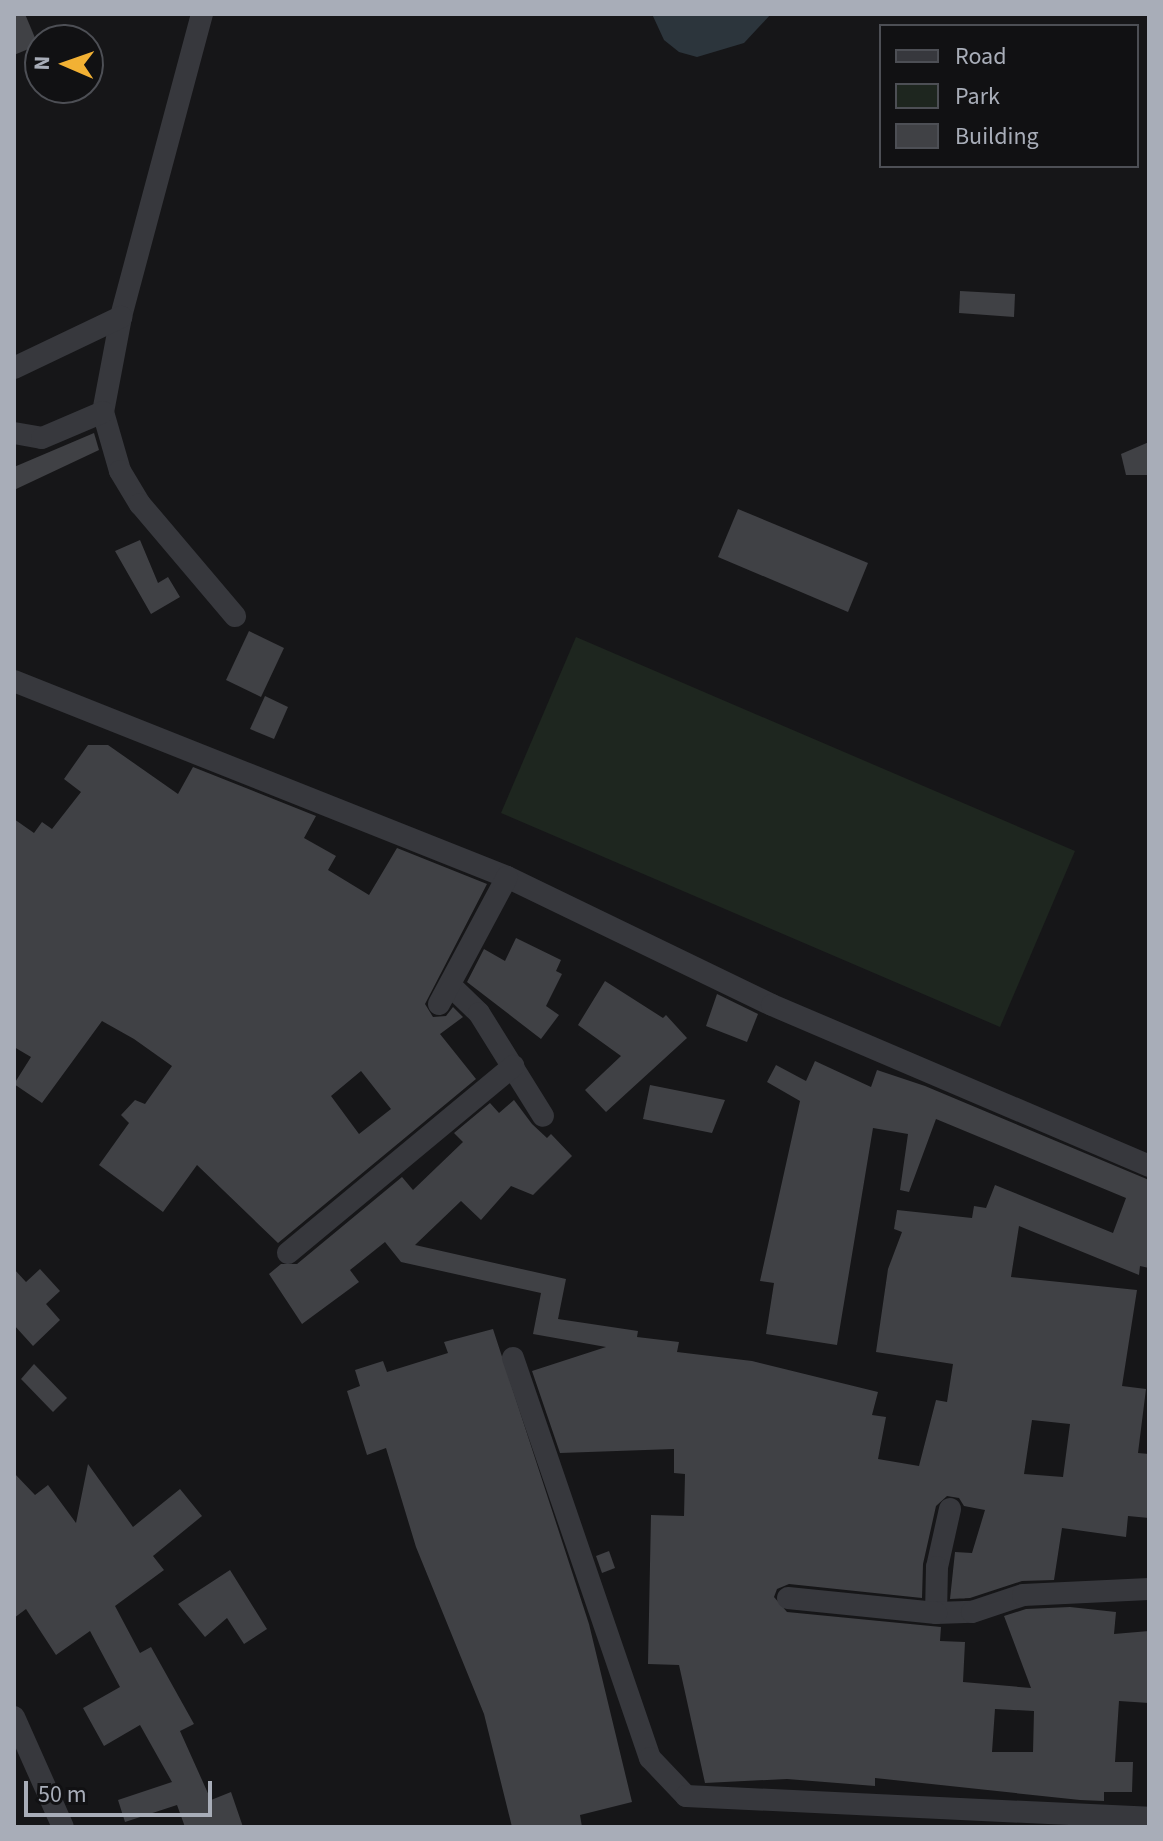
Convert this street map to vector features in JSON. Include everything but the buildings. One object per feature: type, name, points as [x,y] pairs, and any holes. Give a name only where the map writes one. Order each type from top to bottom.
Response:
[{"type":"street","points":[[202,14],[121,317],[103,412],[120,471],[140,504],[235,616]]},
{"type":"street","points":[[14,368],[121,317]]},
{"type":"street","points":[[14,433],[42,438],[103,412]]},
{"type":"street","points":[[14,681],[507,877],[772,1005],[1149,1166]]},
{"type":"street","points":[[507,877],[446,996],[479,1013],[543,1116]]},
{"type":"street","points":[[288,1253],[513,1066]]},
{"type":"street","points":[[513,1358],[650,1758],[686,1796],[1149,1818]]},
{"type":"street","points":[[936,1613],[937,1567],[950,1509]]},
{"type":"street","points":[[788,1598],[936,1613],[972,1612],[1023,1595],[1149,1589]]},
{"type":"street","points":[[14,1717],[63,1827]]},
{"type":"green space","points":[[576,637],[1075,851],[1000,1027],[501,813]]},
{"type":"shaded area","points":[[652,14],[771,14],[744,43],[697,57],[679,52],[664,40]]}]
